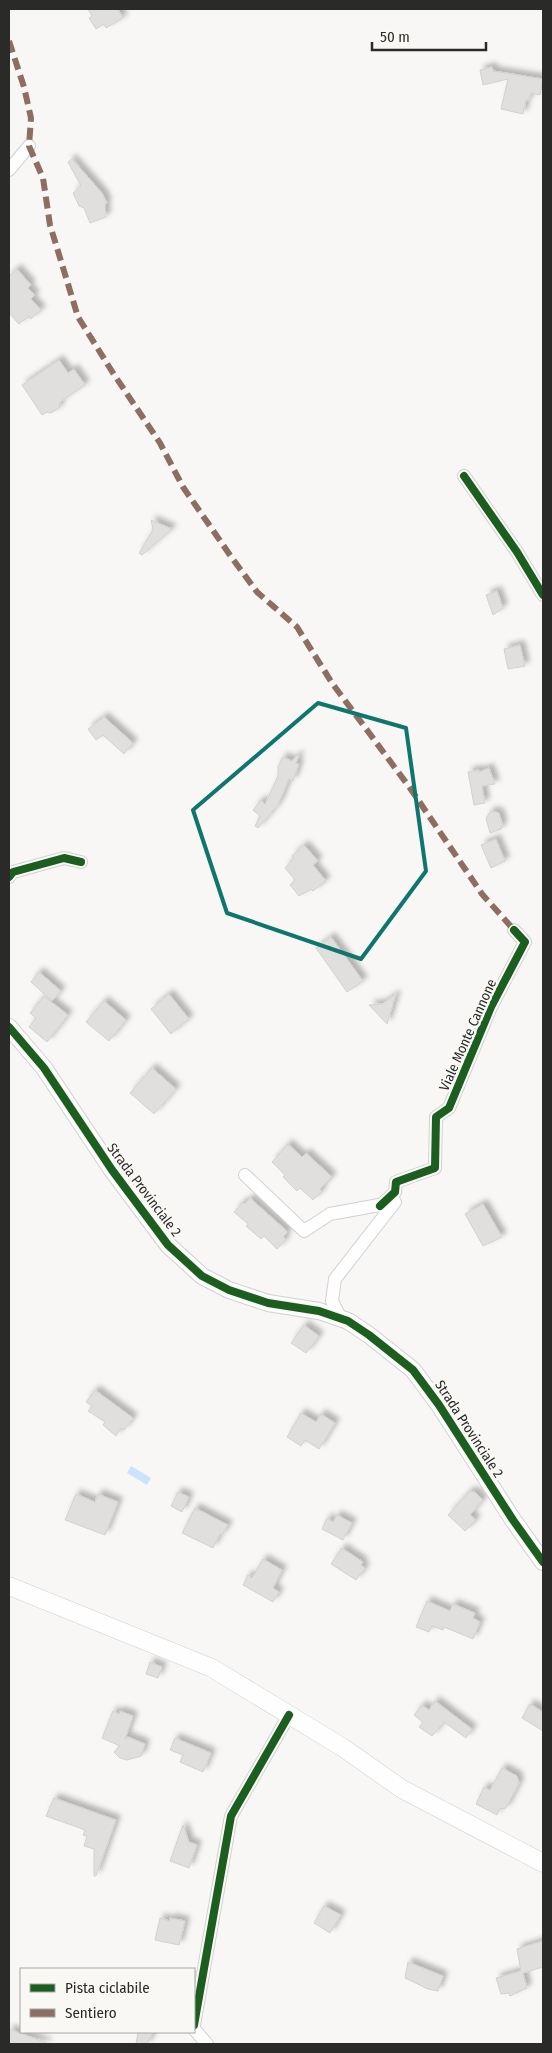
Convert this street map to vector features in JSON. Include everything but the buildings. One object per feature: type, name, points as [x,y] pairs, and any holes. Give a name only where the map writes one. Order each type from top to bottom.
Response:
[{"type":"main road","points":[[9,1586],[212,1668],[342,1747],[402,1789],[543,1863]]},
{"type":"street","points":[[9,170],[29,146]]},
{"type":"street","points":[[464,476],[517,552],[543,595]]},
{"type":"street","points":[[9,877],[13,872],[64,858],[81,862]]},
{"type":"street","name":"Viale Monte Cannone","points":[[380,1206],[395,1192],[396,1182],[435,1168],[436,1117],[449,1108],[491,1007],[525,942],[514,930]]},
{"type":"street","name":"Strada Provinciale 2","points":[[9,1027],[44,1068],[112,1170],[168,1245],[202,1276],[229,1290],[268,1303],[319,1311],[348,1321],[413,1370],[440,1405],[513,1520],[543,1562]]},
{"type":"street","points":[[245,1175],[304,1231],[330,1214],[395,1202],[335,1279],[332,1301],[341,1319]]},
{"type":"street","points":[[195,2020],[232,1816],[289,1715]]},
{"type":"street","points":[[195,2031],[207,2044]]},
{"type":"highlighted area","points":[[318,703],[406,728],[426,871],[361,959],[227,913],[193,810]]},
{"type":"water","points":[[131,1466],[151,1478],[147,1485],[127,1473]]},
{"type":"marked path","points":[[9,41],[24,87],[31,118],[29,146],[43,178],[50,225],[78,317],[160,443],[183,487],[232,558],[257,592],[297,627],[332,683],[410,788],[482,894],[514,930]]},
{"type":"cycle path","points":[[464,476],[517,552],[543,595]]},
{"type":"cycle path","points":[[9,877],[13,872],[64,858],[81,862]]},
{"type":"cycle path","points":[[380,1206],[395,1192],[396,1182],[435,1168],[436,1117],[449,1108],[491,1007],[525,942],[514,930]]},
{"type":"cycle path","points":[[9,1027],[44,1068],[112,1170],[168,1245],[202,1276],[229,1290],[268,1303],[319,1311],[348,1321],[413,1370],[439,1405],[513,1520],[543,1562]]},
{"type":"cycle path","points":[[195,2019],[231,1816],[289,1715]]}]
